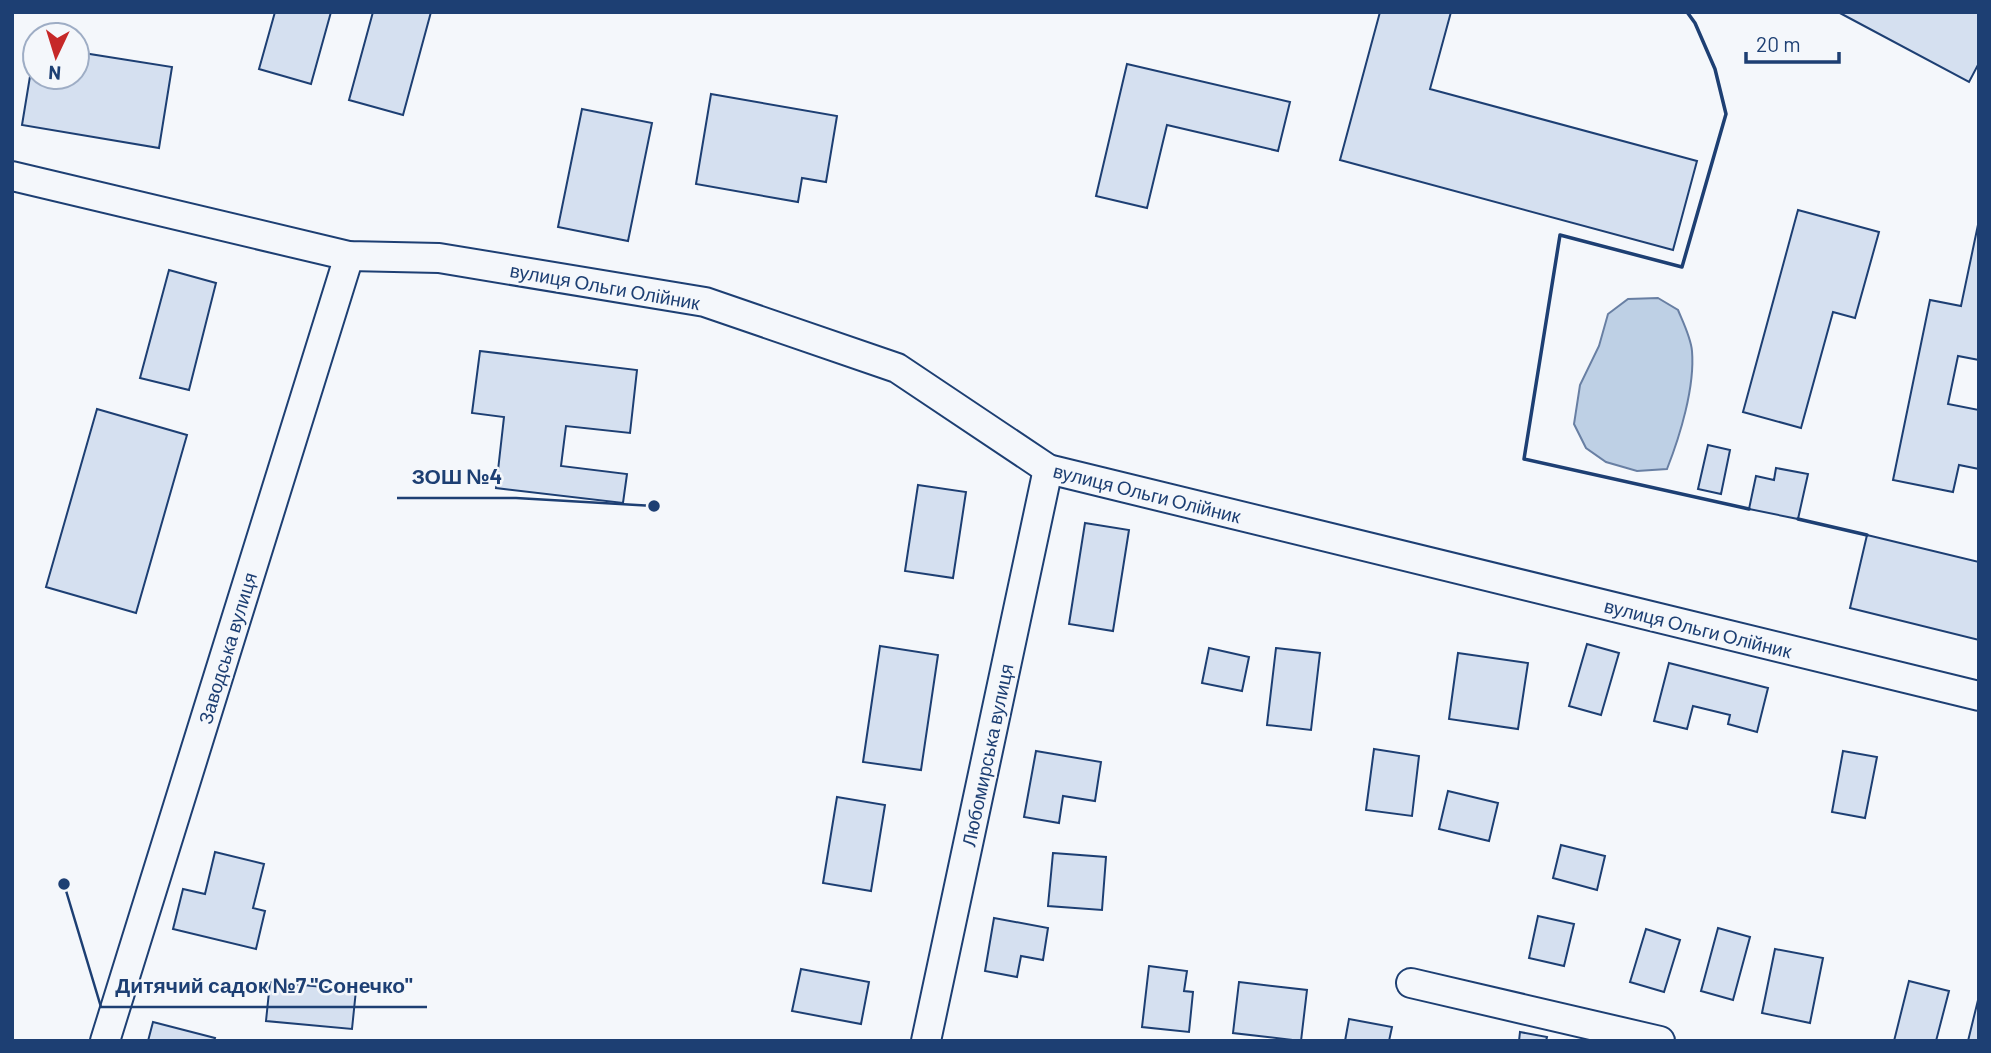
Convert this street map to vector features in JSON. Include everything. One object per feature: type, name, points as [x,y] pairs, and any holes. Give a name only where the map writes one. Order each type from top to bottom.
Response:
[{"type":"street","name":"вулиця Ольги Олійник","points":[[12,176],[349,256],[439,258],[705,302],[898,368],[1048,469],[1979,696]]},
{"type":"street","name":"Заводська вулиця","points":[[105,1041],[349,256]]},
{"type":"street","name":"Любомирська вулиця","points":[[926,1041],[1048,469]]},
{"type":"street","points":[[1411,984],[1660,1041]]},
{"type":"water","points":[[1658,298],[1678,310],[1692,351],[1691,380],[1681,427],[1667,469],[1637,471],[1606,462],[1586,448],[1574,424],[1580,385],[1599,346],[1608,314],[1628,299]]},
{"type":"building","points":[[275,12],[331,12],[311,84],[259,69]]},
{"type":"building","points":[[373,12],[431,12],[403,115],[349,100]]},
{"type":"building","points":[[1380,12],[1451,12],[1430,89],[1697,161],[1673,250],[1340,160]]},
{"type":"building","points":[[1838,12],[1979,12],[1979,63],[1969,82]]},
{"type":"building","points":[[91,54],[172,67],[159,148],[22,125],[28,91],[91,91]]},
{"type":"building","points":[[1127,64],[1290,102],[1278,151],[1167,125],[1147,208],[1096,196]]},
{"type":"building","points":[[711,94],[837,116],[826,182],[802,178],[798,202],[696,184]]},
{"type":"building","points":[[582,109],[652,123],[628,241],[558,227]]},
{"type":"building","points":[[1798,210],[1879,232],[1855,318],[1833,312],[1801,428],[1743,412]]},
{"type":"building","points":[[1979,220],[1979,360],[1958,356],[1948,404],[1979,410],[1979,469],[1959,465],[1953,492],[1893,480],[1930,300],[1961,306]]},
{"type":"building","points":[[169,270],[216,283],[189,390],[140,378]]},
{"type":"building","points":[[480,351],[637,370],[630,433],[566,426],[561,466],[627,474],[623,503],[496,488],[504,417],[472,413]]},
{"type":"building","points":[[97,409],[187,435],[136,613],[46,587]]},
{"type":"building","points":[[1708,445],[1730,450],[1721,494],[1698,489]]},
{"type":"building","points":[[1776,468],[1808,474],[1798,519],[1749,509],[1756,476],[1774,480]]},
{"type":"building","points":[[918,485],[966,492],[953,578],[905,571]]},
{"type":"building","points":[[1085,523],[1129,530],[1113,631],[1069,624]]},
{"type":"building","points":[[1867,535],[1979,562],[1979,640],[1850,608]]},
{"type":"building","points":[[1587,644],[1619,653],[1601,715],[1569,706]]},
{"type":"building","points":[[880,646],[938,655],[921,770],[863,762]]},
{"type":"building","points":[[1209,648],[1249,657],[1242,691],[1202,683]]},
{"type":"building","points":[[1276,648],[1320,653],[1311,730],[1267,725]]},
{"type":"building","points":[[1458,653],[1528,663],[1518,729],[1449,719]]},
{"type":"building","points":[[1669,663],[1768,688],[1757,732],[1728,724],[1730,715],[1693,706],[1687,729],[1654,721]]},
{"type":"building","points":[[1374,749],[1419,756],[1412,816],[1366,810]]},
{"type":"building","points":[[1036,751],[1101,762],[1095,801],[1063,796],[1059,823],[1024,817]]},
{"type":"building","points":[[1843,751],[1877,757],[1865,818],[1832,812]]},
{"type":"building","points":[[1448,791],[1498,803],[1489,841],[1439,829]]},
{"type":"building","points":[[837,797],[885,805],[871,891],[823,883]]},
{"type":"building","points":[[1561,845],[1605,856],[1597,890],[1553,878]]},
{"type":"building","points":[[215,852],[264,864],[253,908],[265,911],[256,949],[173,929],[183,889],[205,894]]},
{"type":"building","points":[[1053,853],[1106,857],[1102,910],[1048,906]]},
{"type":"building","points":[[1538,916],[1574,924],[1564,966],[1529,958]]},
{"type":"building","points":[[994,918],[1048,928],[1043,960],[1021,956],[1017,977],[985,971]]},
{"type":"building","points":[[1718,928],[1750,937],[1733,1000],[1701,991]]},
{"type":"building","points":[[1646,929],[1680,940],[1664,992],[1630,982]]},
{"type":"building","points":[[1775,949],[1823,958],[1810,1023],[1762,1013]]},
{"type":"building","points":[[1149,966],[1187,971],[1184,991],[1193,992],[1189,1032],[1142,1027]]},
{"type":"building","points":[[801,969],[869,982],[861,1024],[792,1011]]},
{"type":"building","points":[[1909,981],[1949,991],[1936,1041],[1894,1041]]},
{"type":"building","points":[[270,982],[356,990],[352,1029],[266,1021]]},
{"type":"building","points":[[1239,982],[1307,990],[1301,1041],[1233,1033]]},
{"type":"building","points":[[1979,996],[1979,1041],[1968,1041]]},
{"type":"building","points":[[1349,1019],[1392,1027],[1389,1041],[1345,1041]]},
{"type":"building","points":[[153,1022],[215,1038],[214,1041],[148,1041]]},
{"type":"building","points":[[1520,1032],[1547,1037],[1546,1041],[1519,1041]]},
{"type":"wall","points":[[1687,12],[1695,23],[1715,69],[1726,114],[1682,267],[1560,235],[1524,459],[1749,509]]},
{"type":"wall","points":[[1798,519],[1867,535]]},
{"type":"place","name":"ЗОШ №4","points":[[654,506]]},
{"type":"place","name":"Дитячий садок №7 \"Сонечко\"","points":[[64,884]]}]
